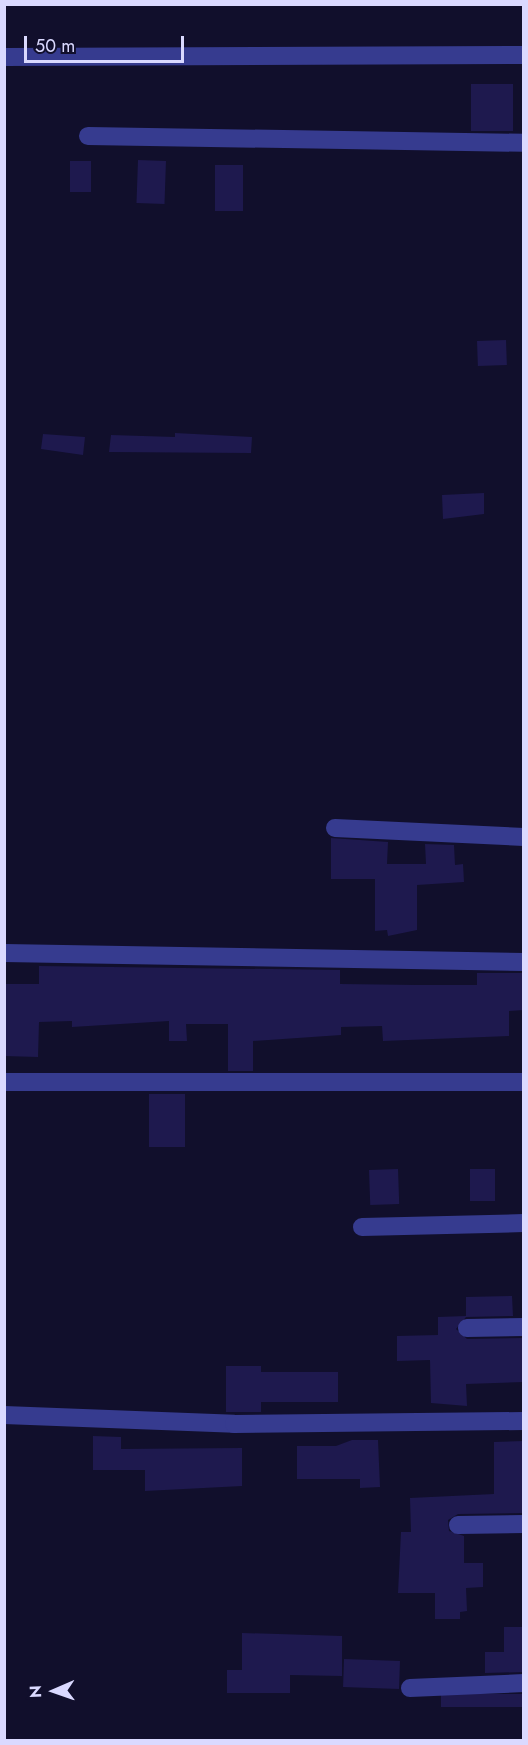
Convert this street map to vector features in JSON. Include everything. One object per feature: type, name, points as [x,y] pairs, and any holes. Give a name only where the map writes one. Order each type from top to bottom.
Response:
[{"type":"street","points":[[4,57],[524,55]]},
{"type":"street","points":[[88,135],[524,143]]},
{"type":"street","points":[[335,828],[524,837]]},
{"type":"street","points":[[4,953],[524,962]]},
{"type":"street","points":[[4,1082],[524,1082]]},
{"type":"street","points":[[362,1227],[524,1223]]},
{"type":"street","points":[[467,1328],[524,1327]]},
{"type":"street","points":[[4,1415],[234,1424],[524,1421]]},
{"type":"street","points":[[458,1525],[524,1524]]},
{"type":"street","points":[[410,1688],[524,1683]]},
{"type":"building","points":[[471,84],[513,84],[513,131],[471,131]]},
{"type":"building","points":[[138,160],[166,161],[164,204],[136,203]]},
{"type":"building","points":[[70,161],[91,161],[91,192],[70,192]]},
{"type":"building","points":[[215,165],[243,165],[243,211],[215,211]]},
{"type":"building","points":[[506,340],[507,365],[478,366],[477,341]]},
{"type":"building","points":[[175,433],[252,437],[251,453],[109,452],[111,435],[175,437]]},
{"type":"building","points":[[43,434],[85,437],[83,455],[41,449]]},
{"type":"building","points":[[484,493],[484,514],[443,519],[442,495]]},
{"type":"building","points":[[331,838],[388,842],[387,864],[426,864],[425,844],[454,845],[455,865],[463,864],[464,882],[417,885],[417,930],[388,936],[387,930],[375,931],[375,879],[331,879]]},
{"type":"building","points":[[39,966],[340,970],[340,984],[477,985],[477,973],[524,973],[524,1010],[509,1011],[509,1036],[383,1041],[382,1026],[341,1027],[341,1035],[253,1041],[253,1071],[228,1071],[228,1024],[186,1024],[187,1041],[169,1041],[169,1021],[72,1027],[72,1021],[39,1022],[38,1057],[4,1056],[4,984],[39,984]]},
{"type":"building","points":[[149,1094],[185,1094],[185,1147],[149,1147]]},
{"type":"building","points":[[398,1169],[399,1204],[370,1205],[369,1170]]},
{"type":"building","points":[[470,1169],[495,1169],[495,1201],[470,1201]]},
{"type":"building","points":[[512,1296],[513,1316],[466,1317],[456,1329],[467,1339],[524,1338],[524,1382],[466,1384],[467,1406],[431,1403],[430,1360],[397,1361],[397,1336],[438,1335],[438,1317],[466,1316],[466,1297]]},
{"type":"building","points":[[226,1366],[261,1366],[261,1372],[338,1372],[338,1402],[261,1402],[261,1412],[226,1412]]},
{"type":"building","points":[[93,1436],[121,1437],[121,1449],[242,1448],[242,1486],[145,1491],[145,1470],[93,1470]]},
{"type":"building","points":[[352,1440],[378,1440],[380,1487],[360,1488],[360,1479],[297,1479],[297,1446],[336,1446]]},
{"type":"building","points":[[524,1441],[524,1513],[458,1514],[448,1520],[449,1531],[464,1536],[464,1563],[483,1563],[483,1587],[466,1588],[467,1611],[460,1612],[460,1619],[435,1619],[435,1593],[398,1593],[401,1532],[411,1532],[410,1498],[494,1494],[494,1442]]},
{"type":"building","points":[[504,1627],[524,1627],[524,1672],[485,1673],[485,1652],[504,1652]]},
{"type":"building","points":[[242,1633],[342,1636],[342,1676],[290,1675],[290,1693],[227,1693],[227,1670],[242,1670]]},
{"type":"building","points":[[344,1659],[400,1661],[399,1689],[343,1687]]},
{"type":"building","points":[[441,1694],[524,1694],[524,1707],[441,1707]]}]
